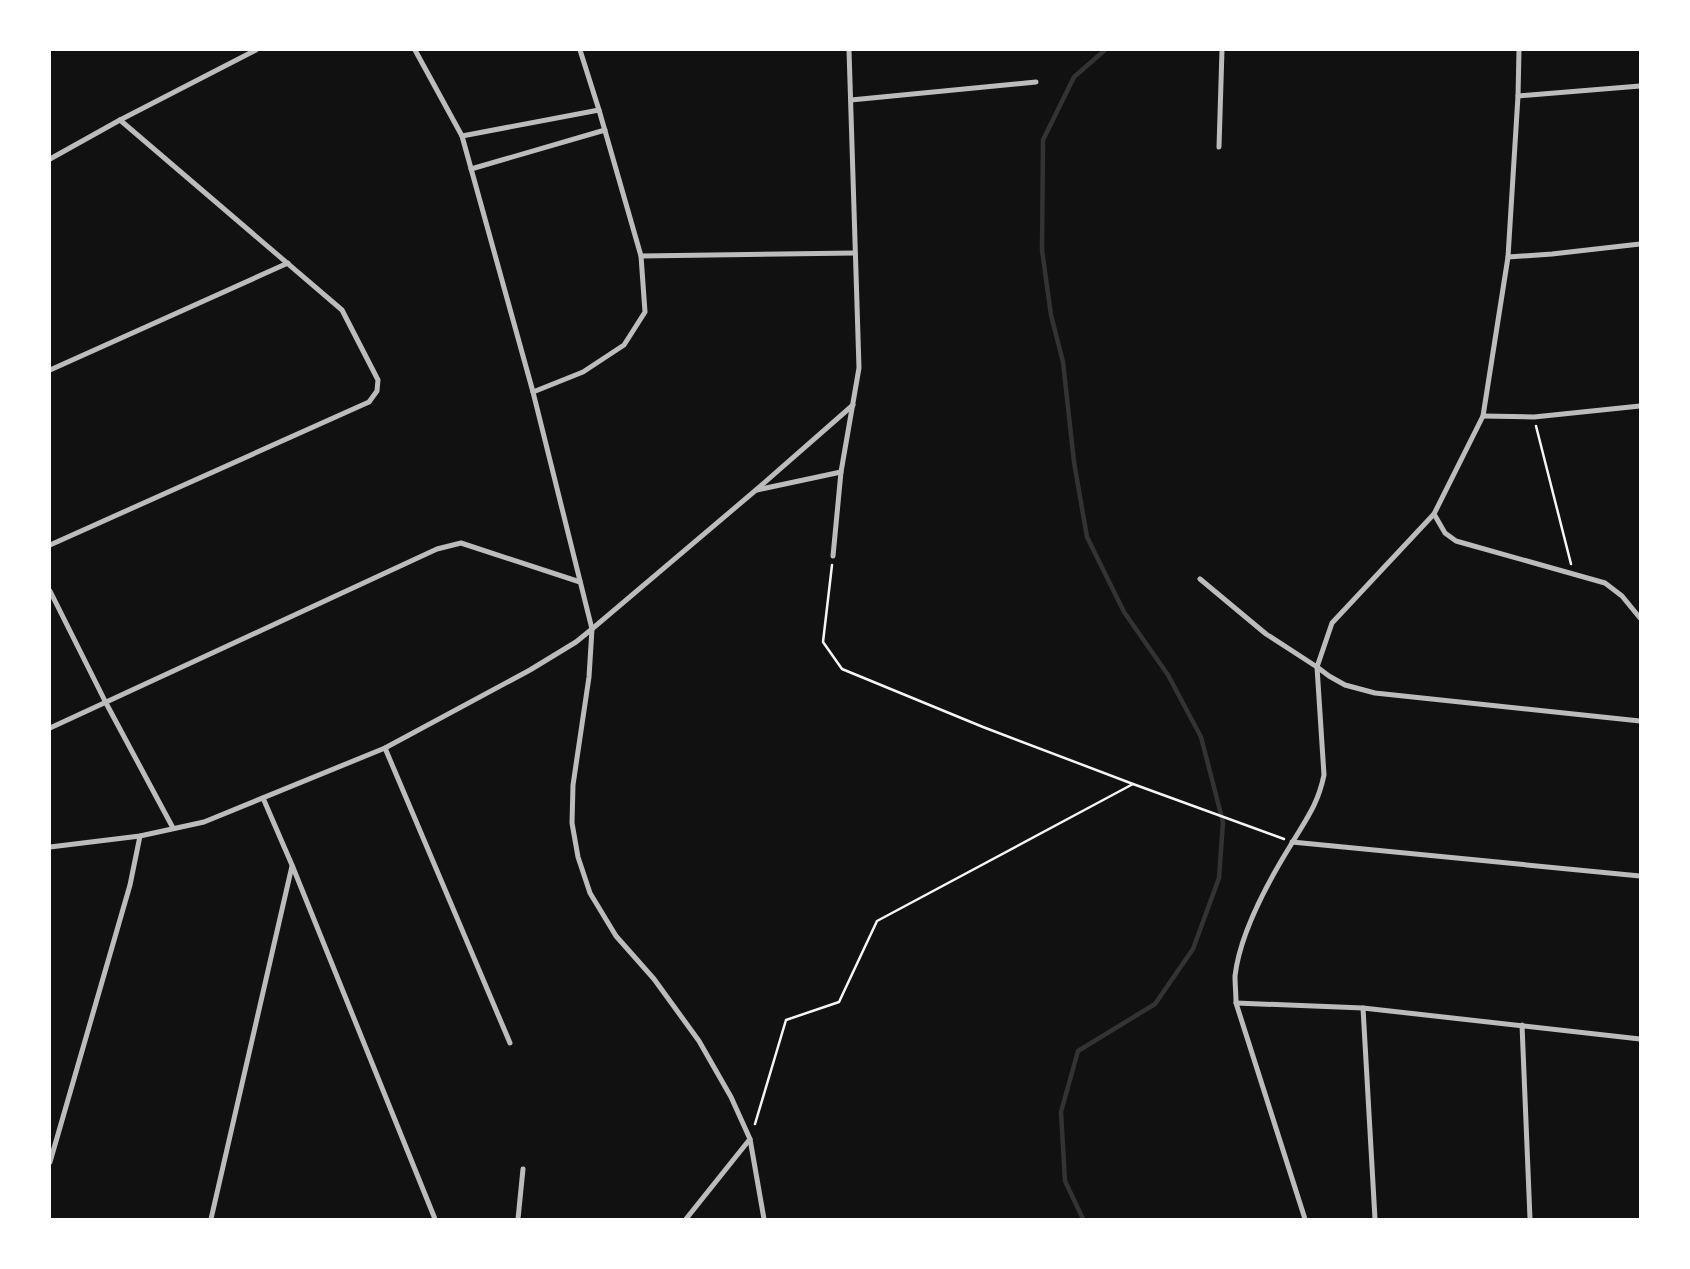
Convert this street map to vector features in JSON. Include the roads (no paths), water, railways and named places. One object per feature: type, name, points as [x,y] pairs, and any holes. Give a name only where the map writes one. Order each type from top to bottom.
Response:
[{"type":"street","points":[[50,159],[120,120],[256,50]]},
{"type":"street","points":[[415,50],[462,136],[534,392],[592,629],[589,677],[573,785],[572,822],[578,857],[590,892],[616,936],[654,979],[699,1041],[731,1097],[750,1139],[764,1219]]},
{"type":"street","points":[[534,392],[583,372],[624,345],[645,312],[641,256],[580,50]]},
{"type":"street","points":[[833,556],[840,472],[859,368],[849,50]]},
{"type":"street","points":[[1219,147],[1222,50]]},
{"type":"street","points":[[1305,1219],[1236,1002],[1236,976],[1245,935],[1273,876],[1312,811],[1321,792],[1324,775],[1317,666],[1332,623],[1434,514],[1483,416],[1508,257],[1519,50]]},
{"type":"street","points":[[851,100],[1036,82]]},
{"type":"street","points":[[1518,96],[1640,86]]},
{"type":"street","points":[[462,136],[599,110]]},
{"type":"street","points":[[50,545],[369,402],[377,391],[378,380],[342,310],[120,120]]},
{"type":"street","points":[[471,169],[605,130]]},
{"type":"street","points":[[1508,257],[1640,244]]},
{"type":"street","points":[[641,256],[855,254]]},
{"type":"street","points":[[50,370],[288,263]]},
{"type":"street","points":[[50,847],[140,836],[204,822],[386,748],[530,670],[576,642],[592,629],[853,405]]},
{"type":"street","points":[[1483,416],[1534,417],[1640,406]]},
{"type":"street","points":[[756,490],[840,472]]},
{"type":"street","points":[[1434,514],[1445,533],[1456,541],[1605,583],[1622,596],[1640,618]]},
{"type":"street","points":[[50,728],[437,549],[461,543],[580,582]]},
{"type":"street","points":[[1200,579],[1266,634],[1345,685],[1375,693],[1640,721]]},
{"type":"street","points":[[50,591],[106,703],[173,828]]},
{"type":"street","points":[[386,748],[510,1043]]},
{"type":"street","points":[[263,798],[292,865],[435,1219]]},
{"type":"street","points":[[50,1162],[130,885],[140,836]]},
{"type":"street","points":[[1292,842],[1640,876]]},
{"type":"street","points":[[211,1219],[292,865]]},
{"type":"street","points":[[1236,1002],[1363,1008],[1640,1039]]},
{"type":"street","points":[[1363,1008],[1375,1219]]},
{"type":"street","points":[[1522,1025],[1530,1219]]},
{"type":"street","points":[[686,1219],[750,1139]]},
{"type":"street","points":[[518,1219],[523,1169]]},
{"type":"waterway","points":[[1083,1219],[1065,1181],[1061,1112],[1078,1051],[1155,1004],[1193,949],[1219,878],[1223,822],[1201,737],[1168,675],[1124,612],[1087,537],[1074,462],[1063,362],[1051,315],[1042,250],[1043,140],[1074,77],[1105,50]]}]
